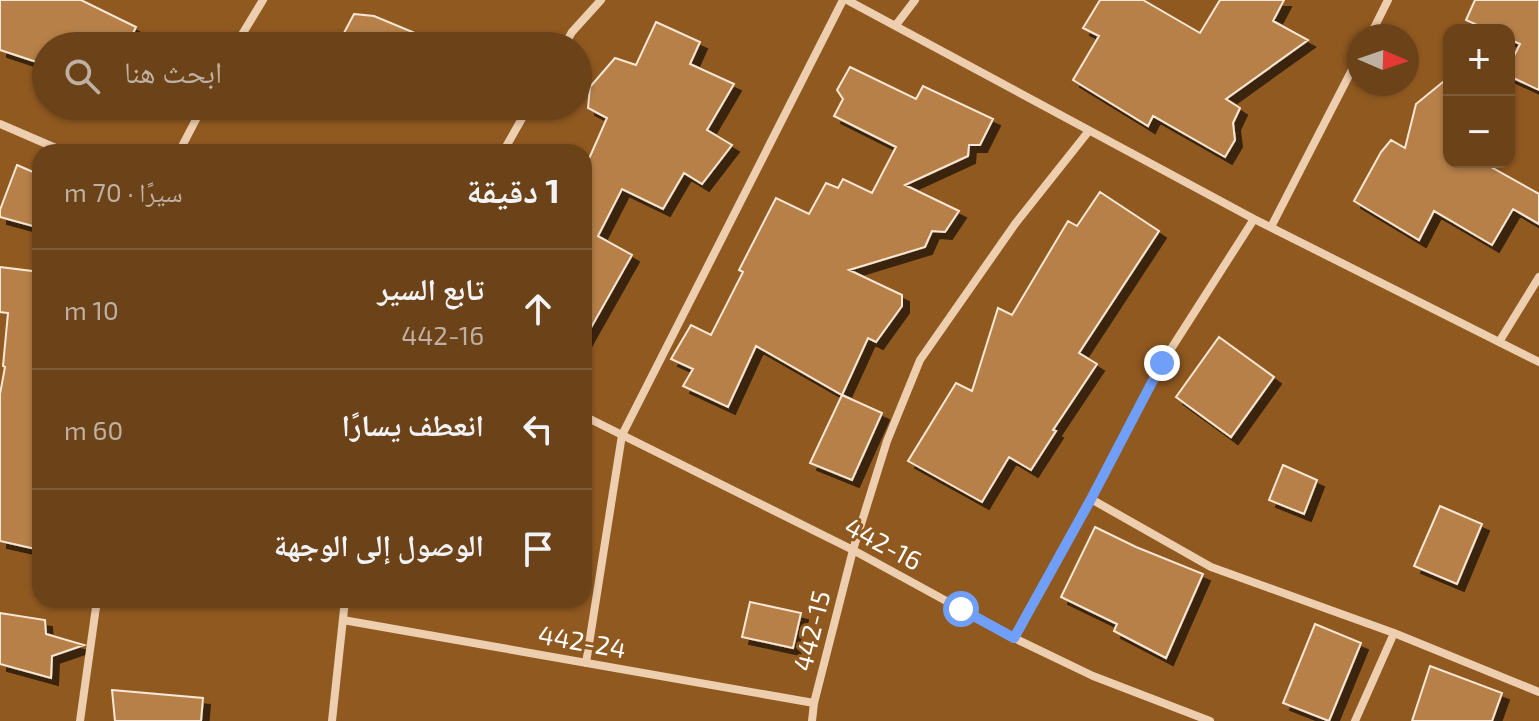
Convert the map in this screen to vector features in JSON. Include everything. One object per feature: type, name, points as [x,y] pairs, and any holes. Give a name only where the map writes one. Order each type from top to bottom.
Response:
[{"type":"street","points":[[244,32],[263,0]]},
{"type":"street","points":[[572,32],[601,0]]},
{"type":"street","points":[[586,663],[622,435],[845,0],[1254,219],[1539,362]]},
{"type":"street","points":[[896,25],[915,0]]},
{"type":"street","points":[[1376,24],[1388,0]]},
{"type":"street","points":[[1271,227],[1347,79]]},
{"type":"street","points":[[183,144],[196,120]]},
{"type":"street","points":[[508,144],[521,120]]},
{"type":"street","points":[[0,124],[46,144]]},
{"type":"street","name":"442-15","points":[[812,721],[853,550],[887,441],[920,360],[1015,224],[1088,132]]},
{"type":"street","points":[[1014,638],[1162,363],[1254,219]]},
{"type":"street","points":[[1499,342],[1539,277]]},
{"type":"street","name":"442-16","points":[[592,420],[853,550],[1014,638],[1093,676],[1210,721]]},
{"type":"street","points":[[1091,499],[1211,567],[1394,633],[1539,692]]},
{"type":"street","points":[[80,721],[96,608]]},
{"type":"street","points":[[332,721],[344,608]]},
{"type":"street","name":"442-24","points":[[343,620],[814,703]]},
{"type":"street","points":[[1355,721],[1394,633]]},
{"type":"building","points":[[0,0],[81,0],[136,27],[134,32],[32,32],[32,60],[0,50]]},
{"type":"building","points":[[1100,0],[1143,0],[1200,33],[1220,0],[1284,0],[1273,21],[1308,40],[1226,99],[1240,108],[1233,123],[1235,140],[1225,157],[1153,116],[1148,126],[1073,80],[1099,36],[1083,28]]},
{"type":"building","points":[[1475,0],[1539,0],[1539,90],[1515,79],[1515,54],[1520,44],[1515,42],[1515,24],[1475,24],[1466,20]]},
{"type":"building","points":[[354,14],[374,16],[412,32],[344,32]]},
{"type":"building","points":[[656,22],[700,42],[690,64],[734,84],[707,130],[732,145],[702,184],[684,173],[663,209],[622,189],[598,236],[632,255],[592,326],[592,152],[607,118],[592,110],[592,85],[615,58],[636,65]]},
{"type":"building","points":[[850,67],[916,99],[923,86],[993,119],[980,145],[969,145],[968,156],[905,185],[959,211],[945,232],[932,231],[925,247],[849,270],[902,295],[902,306],[876,342],[868,338],[842,395],[756,346],[728,407],[683,386],[693,369],[671,359],[691,325],[711,335],[743,272],[739,270],[776,198],[809,214],[826,183],[838,188],[843,179],[872,193],[896,147],[834,116],[843,99],[837,90]]},
{"type":"building","points":[[1443,82],[1443,168],[1493,168],[1539,194],[1539,224],[1513,209],[1492,245],[1434,211],[1419,240],[1354,201],[1391,140],[1405,148],[1416,104]]},
{"type":"building","points":[[17,165],[32,172],[32,226],[0,217]]},
{"type":"building","points":[[1100,192],[1159,231],[1079,353],[1097,364],[1053,430],[1056,431],[1031,470],[1009,457],[982,502],[908,461],[956,383],[972,391],[998,308],[1012,315],[1068,221],[1077,226]]},
{"type":"building","points":[[0,267],[32,271],[32,548],[0,541],[0,394],[8,313],[0,312]]},
{"type":"building","points":[[1219,337],[1274,377],[1231,437],[1176,397]]},
{"type":"building","points":[[842,395],[882,413],[852,480],[810,463]]},
{"type":"building","points":[[1283,465],[1317,480],[1304,514],[1269,500]]},
{"type":"building","points":[[1440,506],[1482,524],[1457,584],[1414,566]]},
{"type":"building","points":[[1095,527],[1203,574],[1166,658],[1114,631],[1117,624],[1061,597]]},
{"type":"building","points":[[750,602],[801,613],[793,648],[742,637]]},
{"type":"building","points":[[0,613],[45,620],[46,634],[84,645],[52,656],[51,678],[0,664]]},
{"type":"building","points":[[1315,624],[1361,643],[1329,721],[1283,703]]},
{"type":"building","points":[[1430,666],[1502,693],[1492,721],[1412,721]]},
{"type":"building","points":[[112,690],[203,698],[201,721],[115,721]]},
{"type":"route","points":[[961,609],[1014,638],[1162,363]]}]
